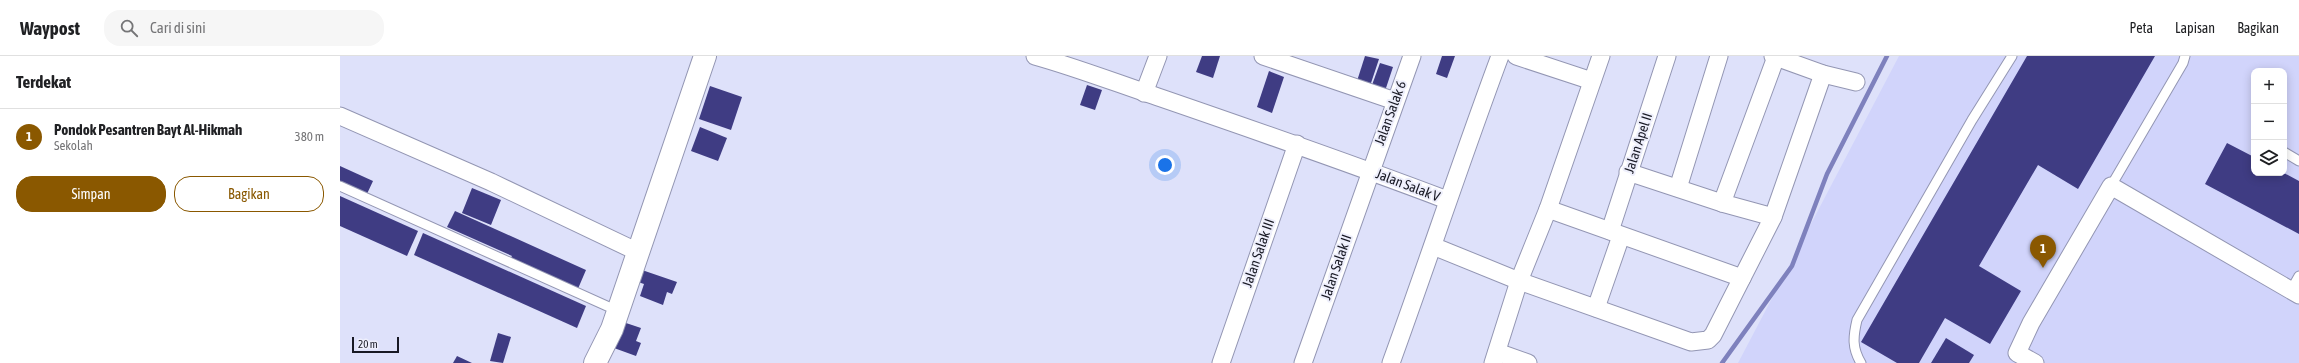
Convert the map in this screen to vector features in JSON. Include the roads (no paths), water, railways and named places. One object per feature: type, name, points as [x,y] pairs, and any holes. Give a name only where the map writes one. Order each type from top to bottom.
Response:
[{"type":"main road","points":[[595,363],[612,329],[705,56]]},
{"type":"street","name":"Jalan Salak V","points":[[1035,56],[1079,62],[1144,93],[1297,144],[1447,200]]},
{"type":"street","points":[[1144,93],[1158,56]]},
{"type":"street","points":[[1263,56],[1395,101]]},
{"type":"street","name":"Jalan Salak 6","points":[[1369,171],[1412,56]]},
{"type":"street","points":[[1391,363],[1433,246],[1447,200],[1500,56]]},
{"type":"street","points":[[1516,56],[1592,81]]},
{"type":"street","points":[[1528,363],[1495,357],[1519,281],[1548,209],[1601,56]]},
{"type":"street","name":"Jalan Apel II","points":[[1596,308],[1616,234],[1628,172],[1667,56]]},
{"type":"street","points":[[1678,188],[1719,56]]},
{"type":"street","points":[[1722,204],[1774,57],[1823,74],[1856,82]]},
{"type":"street","points":[[1433,246],[1519,281],[1691,342],[1708,340],[1713,335],[1773,217],[1823,74]]},
{"type":"street","points":[[340,116],[491,182],[638,252]]},
{"type":"street","name":"Jalan Salak III","points":[[1221,363],[1297,144]]},
{"type":"street","name":"Jalan Salak II","points":[[1303,363],[1369,171]]},
{"type":"street","points":[[1628,172],[1722,204],[1773,217]]},
{"type":"street","points":[[2035,363],[2014,358],[2031,323],[2110,186],[2296,287]]},
{"type":"street","points":[[1548,209],[1742,278]]},
{"type":"lane","points":[[1861,363],[1856,355],[1852,341],[1857,320],[1972,120],[2012,56]]},
{"type":"lane","points":[[2110,186],[2184,63],[2185,56]]},
{"type":"lane","points":[[2287,154],[2299,161]]},
{"type":"lane","points":[[340,186],[618,311]]},
{"type":"waterway","points":[[1722,363],[1792,266],[1827,174],[1887,56]]},
{"type":"place","name":"Pondok Pesantren Bayt Al-Hikmah","points":[[2043,268]]}]
